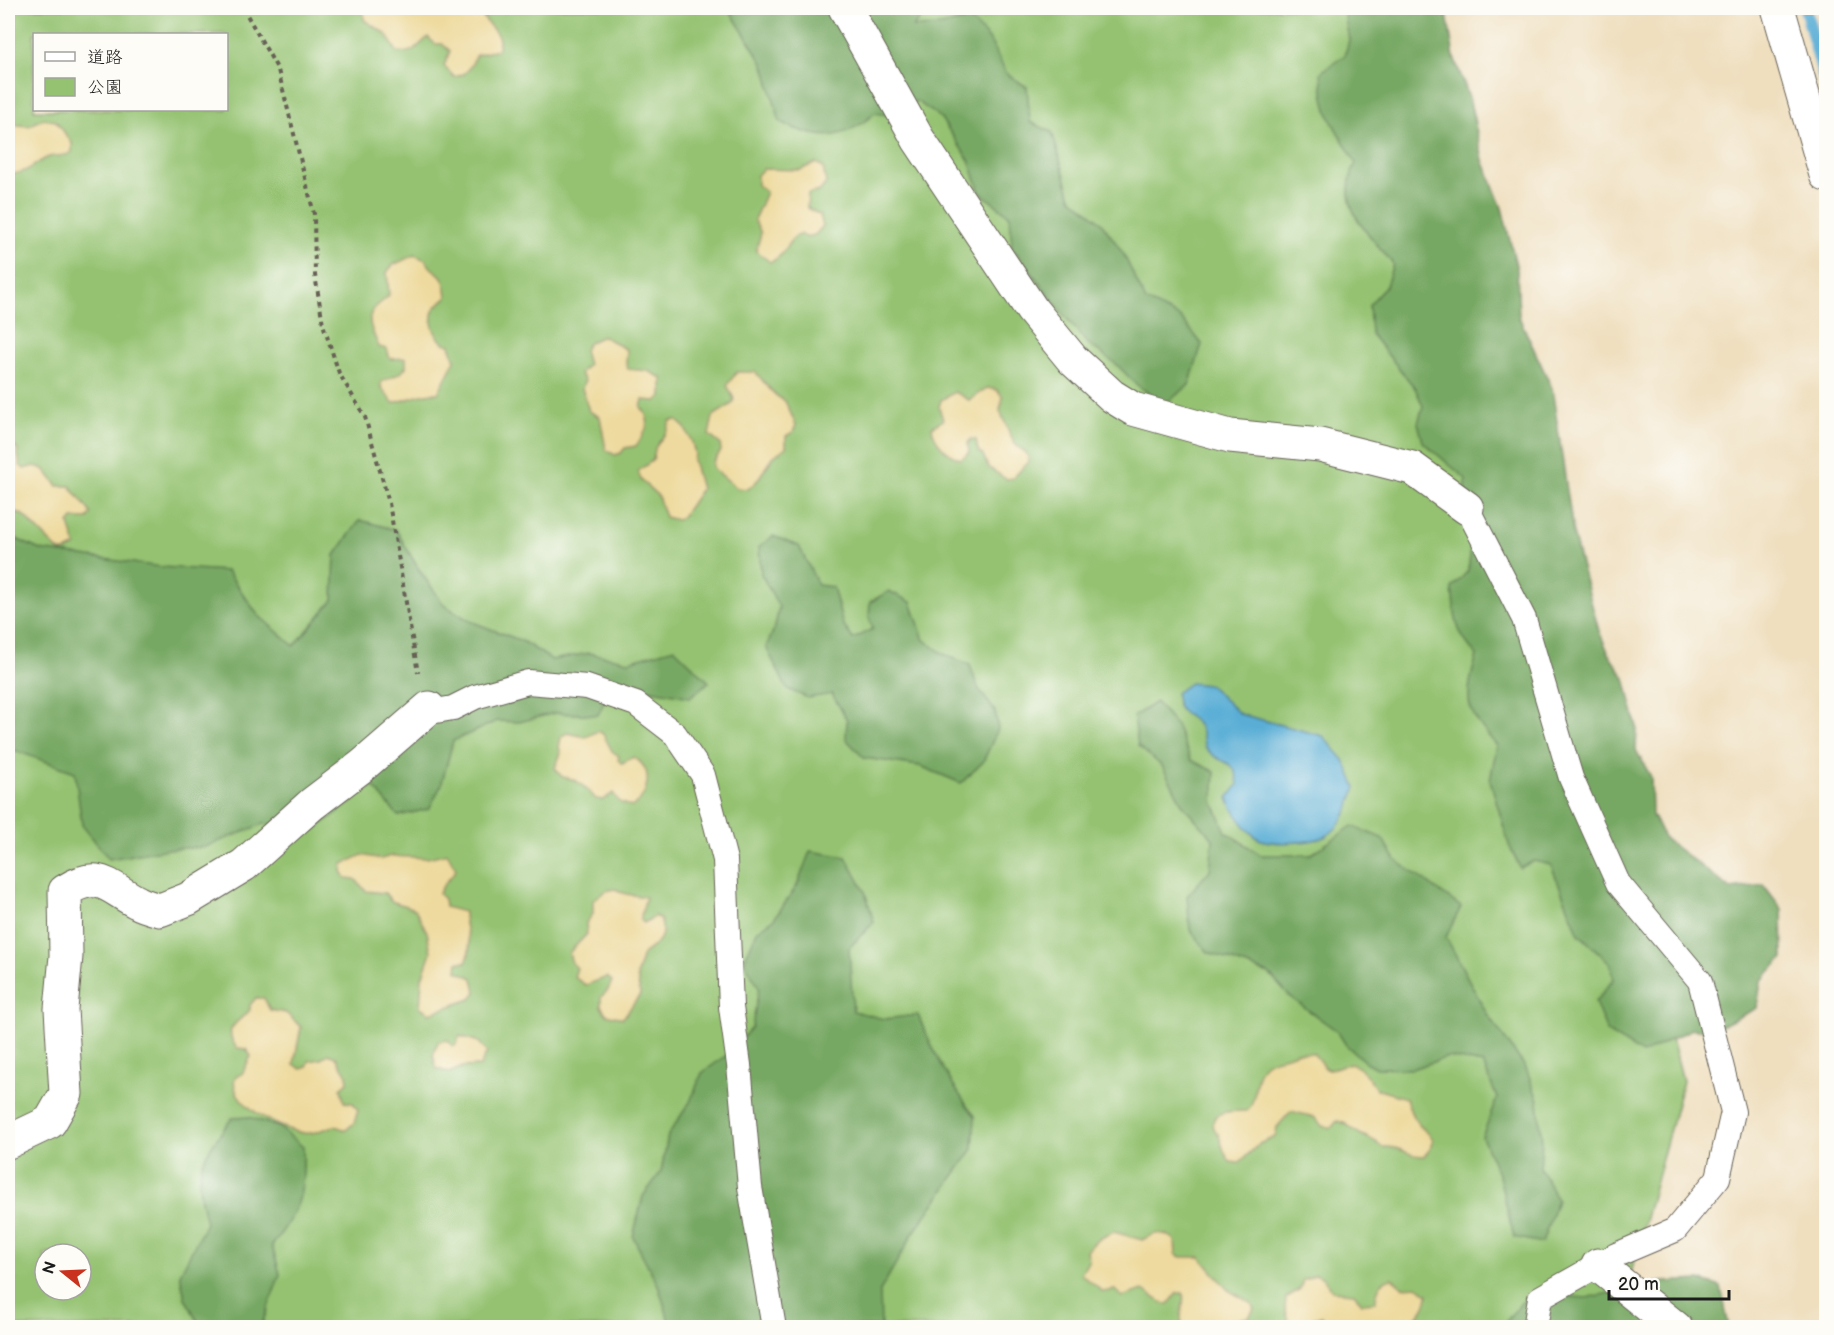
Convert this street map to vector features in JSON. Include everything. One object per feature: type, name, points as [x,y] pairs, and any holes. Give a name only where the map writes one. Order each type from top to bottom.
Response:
[{"type":"street","points":[[845,8],[918,139],[1032,310],[1073,360],[1112,396],[1133,409],[1230,436],[1320,445],[1412,468],[1467,508]]},
{"type":"street","points":[[1778,8],[1827,175]]},
{"type":"street","points":[[8,1142],[50,1122],[66,1094],[61,1010],[66,956],[65,891],[79,882],[94,880],[121,890],[137,902],[160,910],[188,899],[244,865],[312,804],[362,766],[429,708]]},
{"type":"street","points":[[1598,1265],[1676,1328]]},
{"type":"lane","points":[[1467,508],[1524,619],[1571,777],[1618,883],[1700,981],[1733,1112],[1718,1178],[1675,1230],[1616,1255],[1540,1298],[1535,1328]]},
{"type":"lane","points":[[429,708],[436,711],[453,708],[475,697],[528,682],[587,687],[636,704],[675,734],[703,775],[725,860],[731,1007],[739,1065],[750,1186],[774,1328]]},
{"type":"path","points":[[243,8],[278,70],[314,214],[315,275],[323,324],[339,373],[365,417],[389,503],[421,692],[429,708]]},
{"type":"green space","points":[[8,8],[1422,8],[1600,757],[1683,1081],[1626,1292],[1651,1327],[8,1327]]},
{"type":"green space","points":[[728,8],[929,8],[913,27],[941,26],[970,19],[989,39],[1007,74],[1027,87],[1030,122],[1052,132],[1071,197],[1101,222],[1123,253],[1146,301],[1180,317],[1202,344],[1189,385],[1165,404],[1137,385],[1117,365],[1086,342],[1012,247],[1010,216],[980,192],[969,160],[940,117],[916,101],[895,116],[875,113],[852,129],[830,136],[807,133],[780,122],[764,65]]},
{"type":"green space","points":[[1335,8],[1446,8],[1454,57],[1469,97],[1483,160],[1502,208],[1517,269],[1519,317],[1552,388],[1574,538],[1599,631],[1609,654],[1625,678],[1637,727],[1636,750],[1651,777],[1652,815],[1665,839],[1731,889],[1764,885],[1782,909],[1783,958],[1761,981],[1757,1008],[1709,1032],[1692,1029],[1642,1054],[1607,1032],[1595,1002],[1614,979],[1610,963],[1579,934],[1551,865],[1534,861],[1520,868],[1509,845],[1490,780],[1497,746],[1478,723],[1470,705],[1470,685],[1477,655],[1460,632],[1454,608],[1452,588],[1468,571],[1474,525],[1466,506],[1466,479],[1423,442],[1418,423],[1423,406],[1415,388],[1371,334],[1369,305],[1386,286],[1393,264],[1357,218],[1351,206],[1350,179],[1356,163],[1331,121],[1322,88],[1321,72],[1345,55],[1349,40],[1344,11]]},
{"type":"green space","points":[[360,520],[396,530],[418,568],[444,605],[470,621],[522,641],[552,660],[589,653],[629,661],[674,648],[709,682],[690,697],[653,690],[611,687],[598,715],[555,713],[519,722],[497,721],[453,741],[441,786],[429,809],[398,816],[373,786],[314,830],[263,824],[205,847],[168,849],[109,859],[82,825],[75,772],[8,748],[8,535],[40,550],[161,567],[227,571],[258,615],[294,646],[333,600],[335,555]]},
{"type":"green space","points":[[773,536],[799,546],[818,585],[833,587],[843,625],[853,639],[873,629],[869,618],[870,602],[889,591],[911,602],[924,640],[944,654],[970,665],[978,688],[995,711],[998,729],[983,762],[961,783],[920,766],[864,758],[846,739],[847,720],[832,694],[808,698],[787,689],[766,647],[775,627],[779,607],[761,574],[759,547]]},
{"type":"green space","points":[[1156,702],[1176,725],[1191,760],[1215,772],[1213,801],[1226,832],[1261,855],[1310,855],[1352,826],[1382,838],[1396,860],[1461,907],[1446,937],[1487,1014],[1526,1068],[1538,1100],[1542,1143],[1540,1167],[1557,1200],[1542,1243],[1514,1237],[1499,1176],[1482,1137],[1497,1098],[1483,1064],[1448,1057],[1412,1069],[1376,1068],[1365,1062],[1346,1045],[1337,1031],[1290,997],[1269,974],[1208,952],[1190,930],[1187,896],[1210,870],[1213,839],[1183,805],[1162,766],[1138,746],[1134,716]]},
{"type":"green space","points":[[810,851],[846,857],[865,892],[874,922],[849,948],[853,1011],[884,1019],[918,1015],[943,1067],[975,1116],[973,1149],[914,1232],[880,1291],[881,1327],[671,1327],[658,1285],[633,1237],[643,1196],[661,1172],[668,1135],[690,1102],[702,1073],[727,1055],[752,1027],[759,988],[744,961],[757,931],[774,919],[797,886]]},
{"type":"green space","points":[[249,1117],[279,1127],[303,1147],[303,1178],[299,1200],[289,1221],[272,1246],[280,1274],[261,1327],[201,1327],[185,1298],[180,1274],[206,1223],[200,1190],[201,1166],[212,1145],[232,1118]]},
{"type":"green space","points":[[1700,1280],[1721,1287],[1729,1327],[1501,1328],[1522,1302],[1550,1295],[1586,1298],[1663,1282]]},
{"type":"sand","points":[[367,8],[481,8],[485,20],[499,38],[499,44],[497,50],[476,55],[468,70],[454,77],[444,66],[450,51],[442,44],[435,44],[428,37],[410,51],[397,52],[386,34],[364,20],[363,10]]},
{"type":"sand","points":[[42,119],[56,121],[72,143],[72,152],[49,157],[24,171],[13,174],[8,170],[8,124],[29,126]]},
{"type":"sand","points":[[816,163],[823,167],[826,183],[820,191],[808,194],[807,208],[820,215],[823,226],[815,235],[805,237],[800,234],[795,237],[775,260],[770,262],[756,251],[761,233],[754,220],[766,192],[757,185],[757,175],[763,169],[800,170]]},
{"type":"sand","points":[[414,255],[426,260],[444,280],[447,297],[434,309],[432,321],[437,336],[450,345],[455,360],[438,393],[393,403],[381,387],[381,382],[401,373],[406,367],[406,358],[390,359],[387,349],[379,347],[371,328],[370,318],[374,309],[389,295],[387,272],[393,265]]},
{"type":"sand","points":[[603,336],[627,350],[628,369],[648,371],[662,378],[662,396],[656,401],[643,400],[641,407],[648,422],[636,446],[625,448],[621,453],[615,455],[606,450],[600,417],[589,411],[582,388],[585,381],[580,373],[588,365],[584,350],[588,343]]},
{"type":"sand","points":[[737,372],[755,372],[773,392],[785,401],[796,425],[793,432],[786,436],[786,447],[773,457],[756,482],[748,489],[737,488],[713,468],[713,462],[721,451],[720,444],[709,435],[713,416],[732,404],[734,399],[727,385]]},
{"type":"sand","points":[[987,388],[997,390],[1003,397],[1000,411],[1014,443],[1028,455],[1029,461],[1013,478],[1006,479],[988,467],[983,455],[978,451],[976,440],[971,439],[968,443],[969,453],[961,459],[946,451],[933,432],[932,427],[943,420],[939,407],[941,400],[955,392],[969,400]]},
{"type":"sand","points":[[676,420],[684,427],[692,442],[695,454],[693,460],[701,489],[682,517],[677,520],[665,517],[658,496],[641,480],[638,471],[653,460],[655,448],[667,431],[670,421]]},
{"type":"sand","points":[[8,445],[17,448],[20,465],[24,469],[35,466],[44,469],[58,486],[70,486],[91,513],[88,519],[73,519],[69,524],[76,546],[66,551],[59,551],[23,515],[8,509]]},
{"type":"sand","points":[[598,731],[603,734],[612,751],[619,756],[618,760],[622,763],[633,757],[645,768],[646,789],[632,807],[619,802],[613,793],[603,800],[596,799],[577,782],[562,777],[555,768],[561,753],[559,747],[561,737],[567,733],[586,737]]},
{"type":"sand","points":[[447,853],[456,869],[439,894],[444,899],[445,907],[464,912],[469,949],[466,962],[458,962],[457,971],[473,978],[476,992],[471,999],[430,1013],[420,1007],[422,978],[431,952],[427,932],[415,909],[391,901],[385,893],[366,891],[355,879],[346,878],[342,871],[343,864],[362,855],[381,859],[391,856],[427,858]]},
{"type":"sand","points":[[615,889],[626,894],[646,897],[640,919],[644,923],[655,916],[660,919],[662,926],[659,940],[643,954],[637,974],[640,995],[623,1018],[606,1014],[601,1006],[601,997],[608,990],[612,981],[607,977],[586,985],[574,977],[577,968],[572,963],[569,953],[587,934],[586,923],[593,914],[593,900],[606,891]]},
{"type":"sand","points":[[256,998],[264,998],[270,1010],[286,1013],[301,1027],[294,1064],[301,1069],[307,1067],[309,1061],[321,1059],[328,1054],[336,1057],[347,1075],[348,1082],[341,1088],[344,1102],[353,1103],[358,1110],[354,1123],[346,1130],[335,1126],[312,1133],[294,1131],[258,1114],[240,1097],[235,1087],[235,1077],[242,1074],[251,1056],[246,1049],[237,1048],[232,1041],[231,1030],[236,1022],[250,1010],[250,1005]]},
{"type":"sand","points":[[460,1036],[479,1042],[487,1052],[480,1066],[463,1067],[449,1073],[436,1068],[433,1055],[438,1042],[448,1040],[452,1046],[455,1046]]},
{"type":"sand","points":[[1298,1052],[1313,1053],[1326,1069],[1354,1065],[1363,1071],[1376,1089],[1406,1098],[1414,1119],[1433,1140],[1430,1149],[1424,1156],[1382,1147],[1341,1122],[1337,1121],[1331,1128],[1322,1126],[1314,1117],[1291,1111],[1277,1127],[1275,1137],[1259,1144],[1239,1163],[1230,1162],[1214,1128],[1215,1117],[1224,1112],[1247,1111],[1251,1106],[1262,1067],[1269,1061]]},
{"type":"sand","points":[[1114,1232],[1142,1240],[1158,1234],[1171,1237],[1175,1240],[1176,1255],[1200,1257],[1228,1290],[1251,1303],[1254,1309],[1249,1317],[1240,1319],[1235,1327],[1183,1327],[1181,1318],[1183,1293],[1177,1293],[1169,1304],[1164,1304],[1143,1290],[1122,1297],[1115,1290],[1103,1292],[1081,1274],[1089,1260],[1087,1251],[1099,1239]]},
{"type":"sand","points":[[1316,1274],[1323,1278],[1332,1291],[1354,1293],[1362,1303],[1375,1302],[1381,1283],[1392,1278],[1403,1287],[1417,1286],[1428,1294],[1424,1307],[1417,1317],[1392,1326],[1334,1327],[1325,1324],[1322,1316],[1313,1319],[1305,1327],[1290,1325],[1285,1308],[1286,1298],[1300,1289],[1303,1280]]},
{"type":"water","points":[[1190,683],[1209,685],[1240,714],[1323,736],[1344,760],[1356,787],[1341,822],[1331,833],[1310,841],[1272,842],[1259,839],[1245,826],[1228,798],[1238,785],[1234,769],[1211,754],[1205,746],[1198,724],[1179,707],[1176,693]]},
{"type":"waterway","points":[[1805,8],[1826,86]]}]
